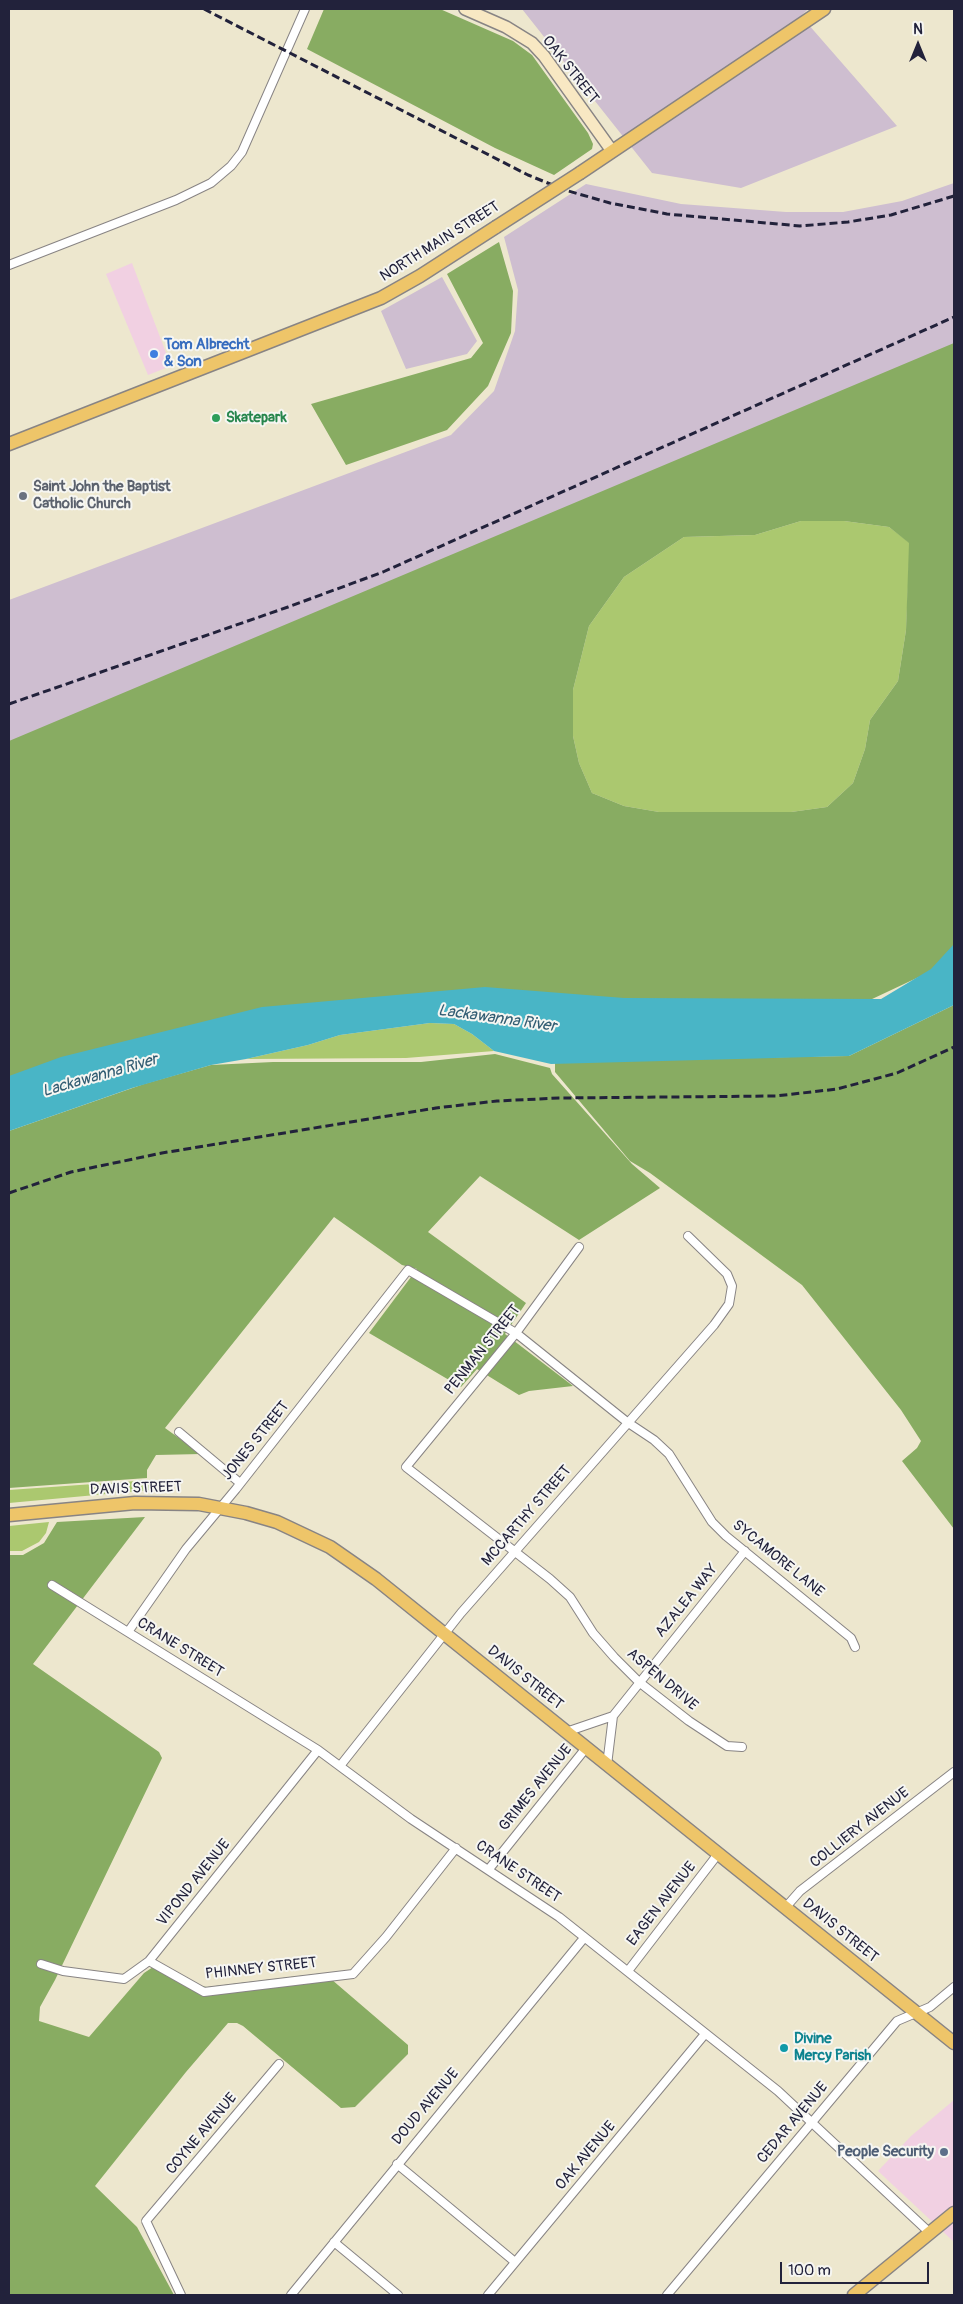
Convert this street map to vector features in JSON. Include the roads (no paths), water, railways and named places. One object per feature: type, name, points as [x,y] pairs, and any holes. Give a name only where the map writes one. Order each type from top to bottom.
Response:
[{"type":"main road","name":"NORTH MAIN STREET","points":[[9,444],[381,298],[420,276],[580,173],[824,9]]},
{"type":"main road","name":"DAVIS STREET","points":[[9,1515],[135,1502],[184,1502],[220,1507],[277,1522],[330,1547],[376,1579],[444,1633],[954,2043]]},
{"type":"main road","points":[[854,2295],[954,2214]]},
{"type":"street","points":[[9,265],[176,200],[211,183],[231,166],[242,152],[305,9]]},
{"type":"street","name":"OAK STREET","points":[[465,9],[506,27],[532,43],[544,56],[612,151]]},
{"type":"street","name":"MCCARTHY STREET","points":[[340,1766],[444,1633],[714,1325],[729,1304],[732,1286],[727,1274],[688,1236]]},
{"type":"street","name":"PENMAN STREET","points":[[406,1467],[516,1333],[579,1247]]},
{"type":"street","name":"SYCAMORE LANE","points":[[408,1270],[516,1333],[627,1422],[654,1440],[669,1454],[712,1522],[851,1638],[855,1648]]},
{"type":"street","name":"JONES STREET","points":[[128,1632],[186,1549],[408,1270]]},
{"type":"street","points":[[179,1432],[240,1483]]},
{"type":"street","name":"ASPEN DRIVE","points":[[406,1467],[570,1597],[594,1633],[614,1657],[639,1682],[689,1721],[726,1746],[742,1747]]},
{"type":"street","name":"AZALEA WAY","points":[[613,1716],[745,1551]]},
{"type":"street","name":"CRANE STREET","points":[[52,1585],[318,1750],[411,1819],[559,1917],[778,2091],[930,2233]]},
{"type":"street","points":[[566,1732],[613,1716],[607,1765]]},
{"type":"street","name":"GRIMES AVENUE","points":[[489,1869],[586,1748]]},
{"type":"street","name":"VIPOND AVENUE","points":[[41,1964],[63,1971],[124,1979],[149,1961],[318,1750]]},
{"type":"street","name":"COLLIERY AVENUE","points":[[785,1908],[800,1891],[954,1772]]},
{"type":"street","name":"PHINNEY STREET","points":[[149,1961],[204,1992],[353,1974],[386,1937],[456,1848]]},
{"type":"street","name":"EAGEN AVENUE","points":[[628,1971],[718,1854]]},
{"type":"street","name":"DOUD AVENUE","points":[[291,2295],[584,1938]]},
{"type":"street","name":"CEDAR AVENUE","points":[[667,2295],[897,2021],[930,2007],[954,1987]]},
{"type":"street","name":"OAK AVENUE","points":[[488,2295],[706,2034]]},
{"type":"street","name":"COYNE AVENUE","points":[[181,2295],[146,2221],[279,2064]]},
{"type":"street","points":[[397,2164],[515,2262]]},
{"type":"street","points":[[334,2242],[398,2295]]},
{"type":"water","name":"Lackawanna River","points":[[954,944],[954,1005],[849,1056],[551,1064],[494,1051],[472,1034],[454,1024],[430,1023],[340,1035],[308,1045],[211,1065],[132,1088],[9,1131],[9,1076],[61,1057],[262,1007],[485,987],[624,998],[881,999],[931,969]]},
{"type":"railway","points":[[204,9],[528,175],[565,190],[610,203],[667,214],[800,226],[848,222],[891,215],[954,196]]},
{"type":"railway","points":[[9,704],[383,572],[954,317]]},
{"type":"railway","points":[[9,1193],[71,1172],[162,1153],[436,1108],[497,1101],[559,1098],[776,1096],[837,1089],[897,1073],[954,1047]]},
{"type":"place","name":"Tom Albrecht & Son","points":[[154,354]]},
{"type":"place","name":"Skatepark","points":[[216,418]]},
{"type":"place","name":"Saint John the Baptist Catholic Church","points":[[23,496]]},
{"type":"place","name":"Divine Mercy Parish","points":[[784,2048]]},
{"type":"place","name":"People Security","points":[[944,2152]]}]
